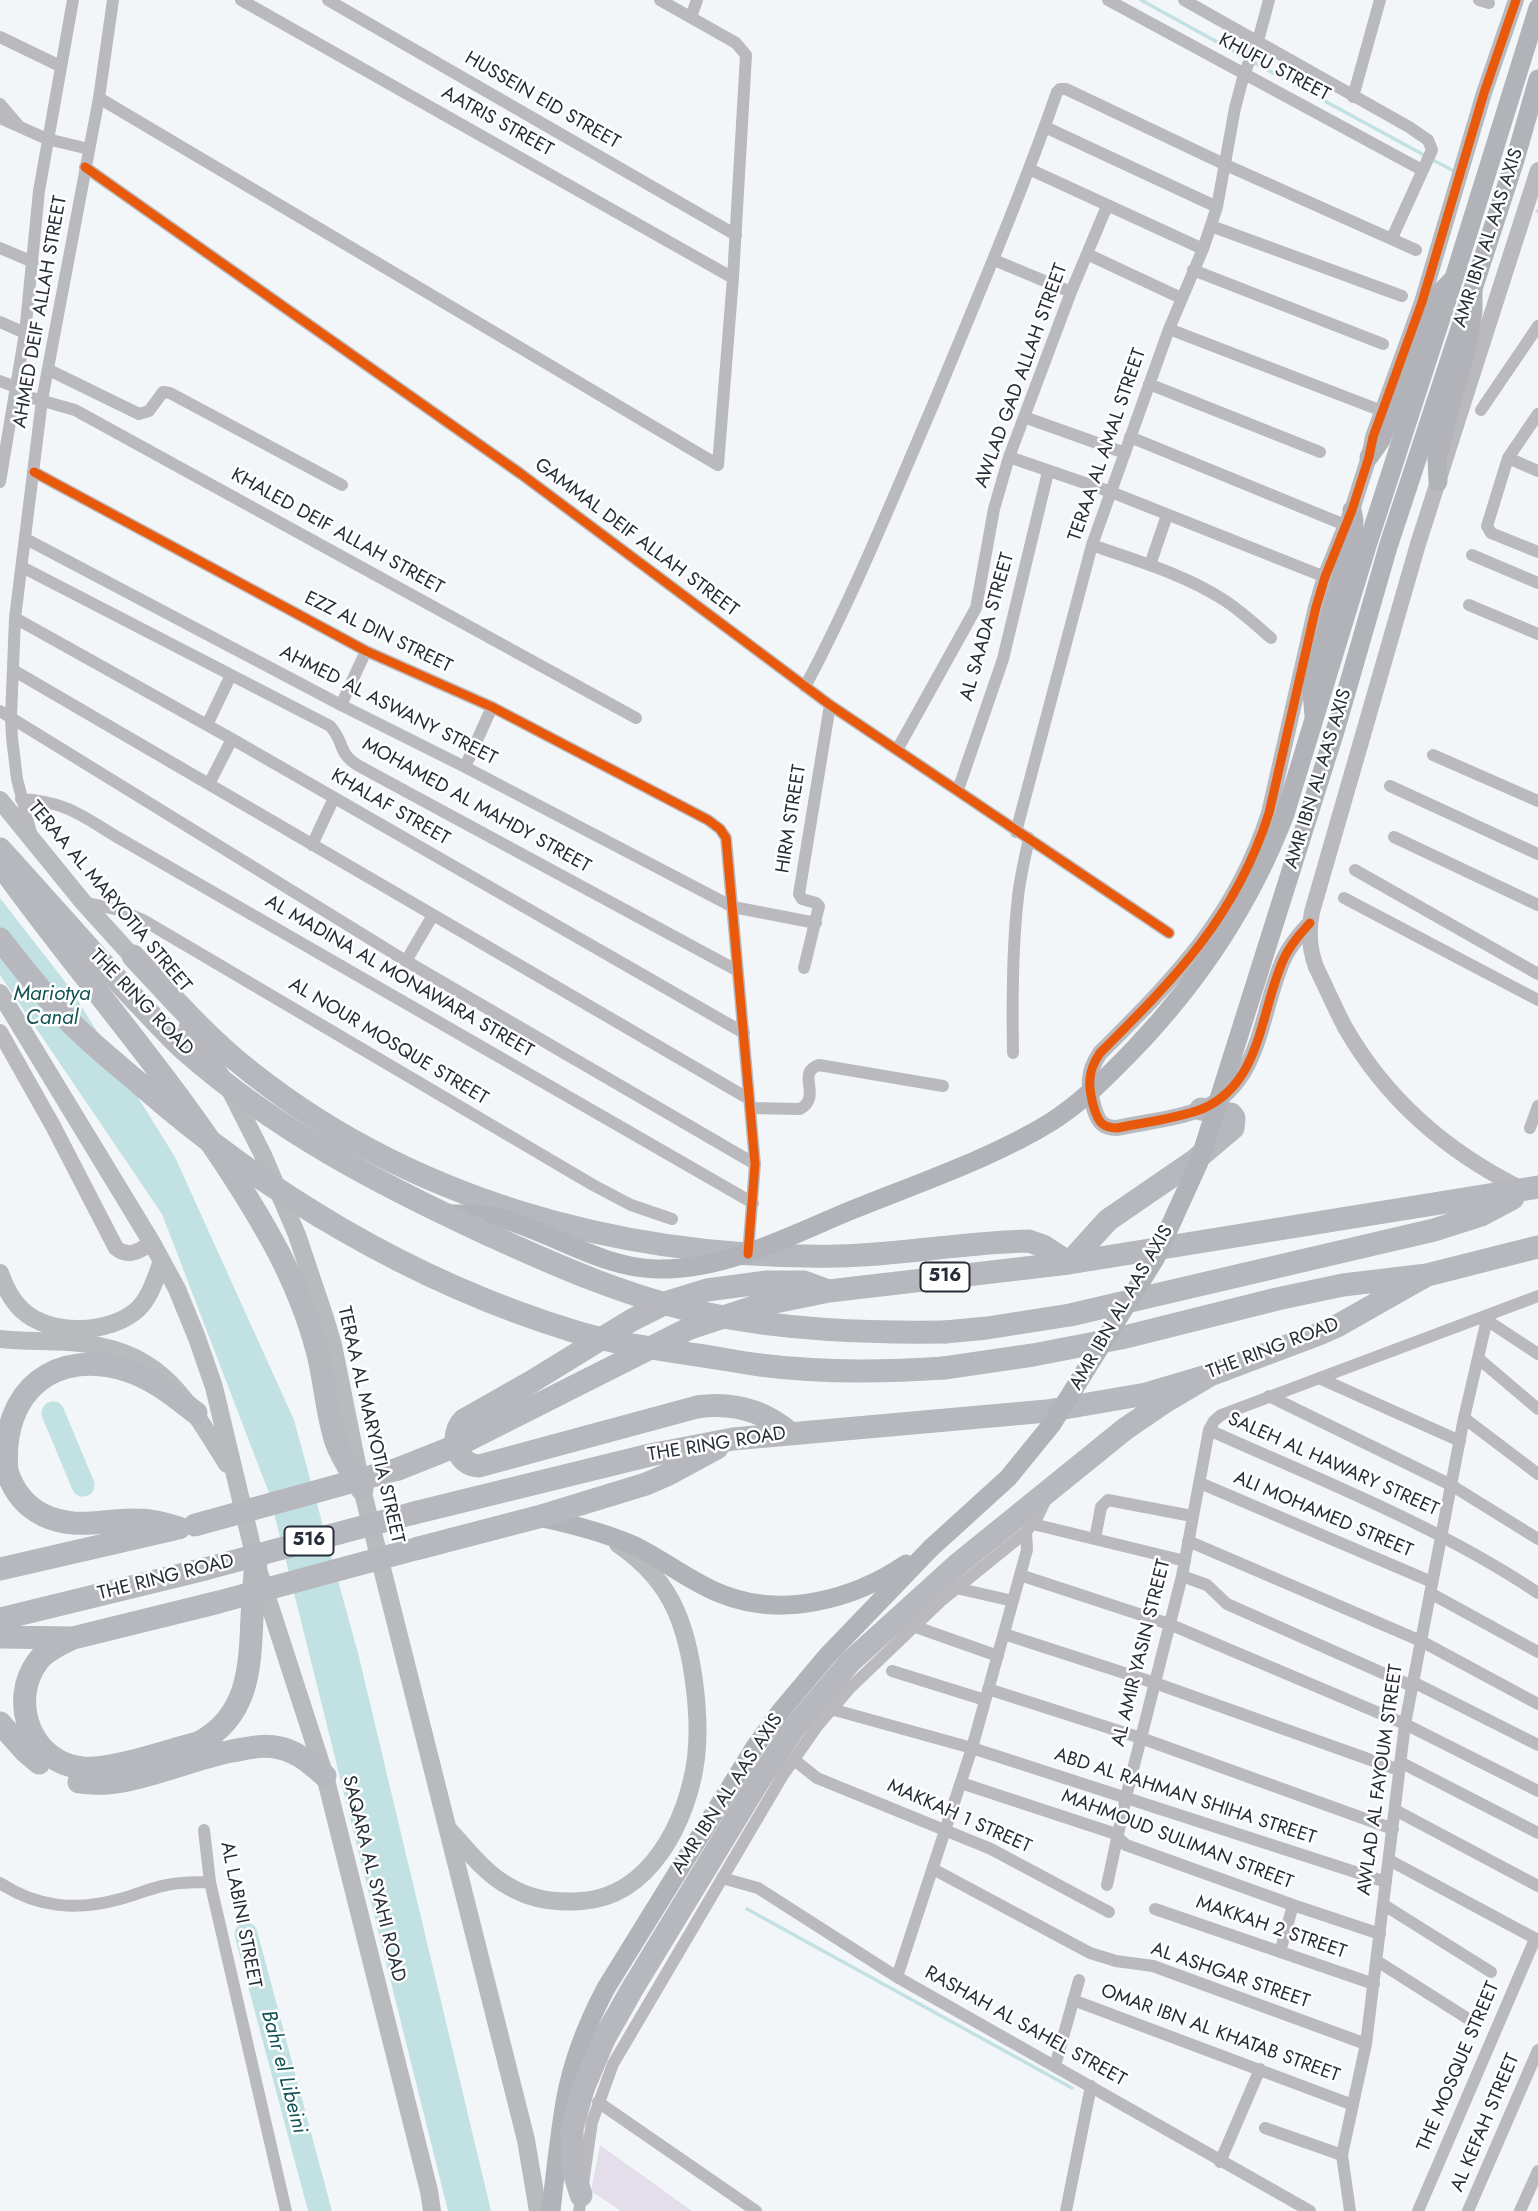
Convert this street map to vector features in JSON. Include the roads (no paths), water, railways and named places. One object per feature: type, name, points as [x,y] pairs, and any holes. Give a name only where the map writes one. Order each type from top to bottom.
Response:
[{"type":"highway","name":"THE RING ROAD","points":[[0,849],[168,1033],[220,1080],[299,1136],[388,1186],[533,1255],[609,1284],[706,1314],[829,1331],[945,1332],[1070,1315],[1434,1230],[1481,1215],[1531,1189]]},
{"type":"highway","points":[[0,864],[152,1059],[215,1150],[271,1239],[299,1296],[315,1345],[337,1443],[362,1489]]},
{"type":"highway","name":"THE RING ROAD","points":[[0,939],[67,1020],[206,1140],[285,1194],[390,1255],[477,1297],[575,1332],[648,1348],[762,1366],[832,1371],[944,1368],[1121,1338],[1277,1298],[1343,1285],[1427,1275],[1538,1247]]},
{"type":"highway","points":[[133,956],[192,1020],[238,1061],[339,1132],[393,1162],[449,1188],[566,1226],[626,1239],[748,1254],[840,1256],[1029,1241],[1043,1246],[1069,1263],[1108,1220],[1194,1161],[1233,1128],[1234,1118],[1231,1114],[1201,1109]]},
{"type":"highway","name":"516","points":[[0,1569],[187,1527],[398,1469],[456,1446],[690,1328],[760,1305],[829,1291],[1069,1263],[1531,1189]]},
{"type":"highway","name":"THE RING ROAD","points":[[0,1619],[650,1455],[733,1439],[1080,1406],[1146,1394],[1210,1375],[1337,1326],[1427,1275]]},
{"type":"highway","points":[[790,1433],[758,1413],[734,1406],[709,1405],[479,1466],[468,1464],[456,1446],[457,1429],[464,1420],[632,1320],[668,1302],[707,1290],[767,1282],[804,1282],[829,1291]]},
{"type":"highway","points":[[61,1522],[30,1507],[20,1497],[4,1463],[4,1418],[16,1395],[35,1378],[70,1364],[115,1367],[138,1374],[159,1385],[196,1413]]},
{"type":"highway","points":[[580,2203],[573,2169],[572,2129],[583,2089],[599,2052],[631,1991],[777,1752],[830,1683],[885,1629],[957,1565],[1125,1429],[1210,1375]]},
{"type":"highway","points":[[256,1563],[251,1642],[246,1684],[224,1726],[198,1743],[102,1768],[81,1768],[62,1762],[45,1751],[32,1735],[25,1716],[23,1696],[28,1676],[39,1659],[73,1638],[215,1603],[419,1548],[538,1517],[658,1479],[733,1439]]},
{"type":"highway","points":[[0,1492],[22,1513],[40,1520],[82,1524],[137,1520],[187,1527]]},
{"type":"highway","points":[[0,1637],[73,1638]]},
{"type":"highway","points":[[0,1723],[26,1752],[49,1771],[92,1784],[121,1781],[216,1754],[257,1746],[292,1752],[325,1776]]},
{"type":"main road","name":"AMR IBN AL AAS AXIS","points":[[445,1214],[496,1217],[617,1264],[655,1269],[694,1267],[731,1258],[796,1234],[978,1158],[1030,1133],[1070,1108],[1114,1070],[1174,1004],[1219,944],[1246,901],[1285,814],[1371,533],[1538,8]]},
{"type":"main road","name":"AMR IBN AL AAS AXIS","points":[[551,2211],[565,2101],[586,2031],[606,1989],[755,1747],[840,1642],[931,1548],[1008,1478],[1052,1424],[1155,1259],[1190,1184],[1208,1135],[1336,728],[1388,547],[1515,160],[1538,79]]},
{"type":"main road","points":[[1369,457],[1386,429],[1437,296],[1454,278]]},
{"type":"main road","points":[[1438,482],[1437,459],[1440,444],[1469,337],[1473,312],[1472,289]]},
{"type":"main road","points":[[1315,717],[1312,692],[1314,676],[1353,536],[1354,520],[1349,517]]},
{"type":"main road","name":"TERAA AL MARYOTIA STREET","points":[[0,800],[83,902],[133,956],[191,1029],[240,1108],[279,1191],[307,1262],[333,1345],[362,1489],[447,1827]]},
{"type":"main road","points":[[0,993],[152,1243],[187,1313],[206,1363],[256,1563]]},
{"type":"main road","points":[[0,1273],[4,1298],[43,1323],[67,1328],[98,1328],[119,1321],[137,1310],[149,1294],[162,1261]]},
{"type":"main road","points":[[0,1339],[79,1343],[128,1354],[153,1368],[174,1386],[196,1413],[235,1476]]},
{"type":"main road","points":[[538,1517],[582,1527],[635,1546],[720,1594],[757,1604],[829,1600],[897,1570],[931,1548]]},
{"type":"main road","points":[[447,1827],[492,1876],[509,1887],[528,1896],[568,1903],[608,1896],[627,1887],[649,1868],[674,1829],[690,1787],[698,1742],[696,1705],[683,1630],[676,1610],[643,1563],[599,1534]]},
{"type":"main road","name":"SAQARA AL SYAHI ROAD","points":[[256,1563],[325,1776],[432,2211]]},
{"type":"main road","points":[[447,1827],[526,2140],[538,2211]]},
{"type":"street","name":"AHMED DEIF ALLAH STREET","points":[[0,482],[25,334],[38,191],[73,0]]},
{"type":"street","name":"AHMED DEIF ALLAH STREET","points":[[33,838],[21,799],[5,714],[13,670],[15,618],[42,400],[99,97],[113,0]]},
{"type":"street","name":"AATRIS STREET","points":[[241,0],[733,278]]},
{"type":"street","name":"HUSSEIN EID STREET","points":[[328,0],[736,235]]},
{"type":"street","points":[[99,97],[718,465],[736,235],[746,55],[736,43],[660,0]]},
{"type":"street","points":[[691,17],[697,0]]},
{"type":"street","name":"KHUFU STREET","points":[[1108,0],[1422,170]]},
{"type":"street","name":"TERAA AL AMAL STREET","points":[[1016,832],[1092,545],[1169,328],[1211,226],[1226,164],[1235,108],[1269,0]]},
{"type":"street","points":[[1353,97],[1380,0]]},
{"type":"street","points":[[1310,923],[1298,936],[1280,967],[1253,1056],[1243,1075],[1220,1098],[1201,1109],[1117,1128],[1108,1127],[1096,1118],[1090,1093],[1090,1072],[1100,1053],[1192,958],[1218,920],[1258,846],[1269,813],[1325,578],[1349,517],[1382,411],[1422,302],[1484,93],[1516,0]]},
{"type":"street","points":[[1190,2],[1428,140],[1432,150],[1392,238]]},
{"type":"street","points":[[0,37],[60,66]]},
{"type":"street","points":[[806,687],[857,583],[994,260],[1060,89],[1066,89],[1416,250]]},
{"type":"street","points":[[0,104],[19,126]]},
{"type":"street","points":[[0,118],[47,139],[89,149]]},
{"type":"street","points":[[1045,127],[1217,207]]},
{"type":"street","name":"GAMMAL DEIF ALLAH STREET","points":[[85,167],[521,474],[830,705],[1168,933]]},
{"type":"street","points":[[1029,169],[1203,249]]},
{"type":"street","points":[[1531,1189],[1477,1165],[1455,1150],[1395,1096],[1361,1053],[1334,1004],[1312,956],[1309,934],[1415,557],[1538,170]]},
{"type":"street","name":"AWLAD GAD ALLAH STREET","points":[[897,750],[976,608],[994,509],[1009,457],[1071,292],[1107,206]]},
{"type":"street","points":[[1211,226],[1402,296]]},
{"type":"street","points":[[0,248],[33,262]]},
{"type":"street","points":[[1087,254],[1181,298]]},
{"type":"street","points":[[994,260],[1071,292]]},
{"type":"street","points":[[1193,270],[1383,344]]},
{"type":"street","points":[[0,322],[25,334]]},
{"type":"street","points":[[1481,410],[1538,326]]},
{"type":"street","points":[[1169,328],[1382,411]]},
{"type":"street","points":[[49,370],[139,414],[149,411],[163,392],[170,393],[342,485]]},
{"type":"street","name":"KHALED DEIF ALLAH STREET","points":[[0,380],[15,390],[75,410],[636,718]]},
{"type":"street","points":[[1149,384],[1320,452]]},
{"type":"street","points":[[1538,414],[1508,458],[1487,522],[1487,529],[1491,533],[1538,552]]},
{"type":"street","points":[[1024,416],[1125,453]]},
{"type":"street","points":[[1130,437],[1349,517]]},
{"type":"street","points":[[1009,457],[1111,492],[1325,578]]},
{"type":"street","points":[[1508,458],[1538,471]]},
{"type":"street","name":"EZZ AL DIN STREET","points":[[34,472],[366,651],[492,707],[708,820],[720,829],[726,838],[733,907]]},
{"type":"street","name":"AL SAADA STREET","points":[[958,790],[1003,659],[1048,472]]},
{"type":"street","points":[[1150,565],[1167,515]]},
{"type":"street","name":"AHMED AL ASWANY STREET","points":[[26,539],[733,907],[816,923]]},
{"type":"street","points":[[1092,545],[1187,580],[1226,601],[1271,638]]},
{"type":"street","points":[[1472,555],[1538,583]]},
{"type":"street","name":"MOHAMED AL MAHDY STREET","points":[[22,567],[330,726],[338,734],[343,753],[349,760],[738,971]]},
{"type":"street","points":[[1469,605],[1538,634]]},
{"type":"street","name":"KHALAF STREET","points":[[15,618],[232,739],[744,1033]]},
{"type":"street","points":[[341,705],[366,651]]},
{"type":"street","points":[[13,670],[750,1104],[800,1109],[804,1107],[811,1095],[808,1073],[819,1065],[943,1086]]},
{"type":"street","points":[[207,725],[231,675]]},
{"type":"street","name":"HIRM STREET","points":[[816,923],[818,905],[802,899],[799,894],[830,705]]},
{"type":"street","points":[[465,767],[492,707]]},
{"type":"street","points":[[5,714],[406,961],[755,1164]]},
{"type":"street","points":[[209,784],[232,739]]},
{"type":"street","points":[[1433,755],[1538,802]]},
{"type":"street","points":[[1390,786],[1538,854]]},
{"type":"street","points":[[312,845],[334,798]]},
{"type":"street","name":"AL MADINA AL MONAWARA STREET","points":[[21,799],[50,802],[78,813],[753,1203]]},
{"type":"street","points":[[1394,836],[1538,905]]},
{"type":"street","points":[[1013,1053],[1011,992],[1018,896],[1029,838]]},
{"type":"street","points":[[1355,870],[1538,974]]},
{"type":"street","points":[[1345,898],[1538,1000]]},
{"type":"street","name":"AL NOUR MOSQUE STREET","points":[[83,902],[118,910],[144,920],[593,1185],[631,1205],[672,1219]]},
{"type":"street","points":[[733,907],[755,1164],[748,1254]]},
{"type":"street","points":[[406,961],[433,915]]},
{"type":"street","points":[[804,968],[816,923]]},
{"type":"street","points":[[0,1032],[53,1126],[116,1248],[128,1254],[152,1243]]},
{"type":"street","points":[[1530,1128],[1538,1106]]},
{"type":"street","points":[[1209,1430],[1221,1415],[1536,1299]]},
{"type":"street","points":[[1488,1318],[1538,1354]]},
{"type":"street","name":"AWLAD AL FAYOUM STREET","points":[[1350,2211],[1342,2155],[1366,2045],[1405,1724],[1464,1418],[1488,1318]]},
{"type":"street","points":[[1479,1359],[1538,1409]]},
{"type":"street","points":[[1319,1378],[1460,1441]]},
{"type":"street","points":[[1269,1396],[1451,1485],[1538,1539]]},
{"type":"street","points":[[1464,1418],[1538,1474]]},
{"type":"street","name":"AL AMIR YASIN STREET","points":[[1107,1885],[1126,1797],[1182,1576],[1209,1430]]},
{"type":"street","name":"SALEH AL HAWARY STREET","points":[[1209,1430],[1441,1535],[1501,1568],[1538,1593]]},
{"type":"street","name":"ALI MOHAMED STREET","points":[[1200,1483],[1431,1587],[1538,1652]]},
{"type":"street","points":[[580,2203],[589,2141],[604,2083],[622,2047],[793,1759],[831,1709],[870,1667],[956,1588],[1029,1528],[1050,1490]]},
{"type":"street","points":[[1095,1539],[1101,1507],[1108,1500],[1192,1516]]},
{"type":"street","points":[[1029,1528],[1095,1539],[1185,1561]]},
{"type":"street","points":[[897,1977],[972,1748],[1027,1550],[1029,1528]]},
{"type":"street","points":[[1188,1541],[1420,1641],[1538,1704]]},
{"type":"street","points":[[1020,1575],[1169,1624],[1405,1724],[1538,1791]]},
{"type":"street","points":[[1182,1576],[1212,1588],[1227,1604],[1412,1684],[1538,1745]]},
{"type":"street","points":[[956,1588],[1013,1601]]},
{"type":"street","points":[[914,1626],[998,1656]]},
{"type":"street","points":[[1004,1634],[1400,1766],[1538,1833]]},
{"type":"street","points":[[892,1671],[1141,1738],[1393,1829]]},
{"type":"street","name":"ABD AL RAHMAN SHIHA STREET","points":[[831,1709],[972,1748],[1386,1882]]},
{"type":"street","name":"MAKKAH 1 STREET","points":[[793,1759],[817,1778],[991,1849],[1110,1912]]},
{"type":"street","name":"MAHMOUD SULIMAN STREET","points":[[961,1783],[1113,1833],[1126,1845],[1380,1934]]},
{"type":"street","points":[[1395,1810],[1538,1886]]},
{"type":"street","name":"AL LABINI STREET","points":[[204,1830],[210,1882],[286,2211]]},
{"type":"street","points":[[1389,1860],[1537,1940]]},
{"type":"street","name":"AL ASHGAR STREET","points":[[933,1869],[1090,1953],[1116,1961],[1153,1966],[1366,2045]]},
{"type":"street","name":"RASHAH AL SAHEL STREET","points":[[722,1878],[758,1888],[897,1977],[1310,2211]]},
{"type":"street","points":[[0,1883],[36,1902],[66,1907],[119,1900],[164,1885],[210,1882]]},
{"type":"street","points":[[1280,1952],[1293,1905]]},
{"type":"street","points":[[1384,1905],[1491,1972]]},
{"type":"street","name":"MAKKAH 2 STREET","points":[[1155,1909],[1374,1984]]},
{"type":"street","name":"THE MOSQUE STREET","points":[[1418,2211],[1537,1940]]},
{"type":"street","points":[[1377,1961],[1470,2020]]},
{"type":"street","points":[[1055,2066],[1079,1979]]},
{"type":"street","name":"OMAR IBN AL KHATAB STREET","points":[[1073,2000],[1353,2105]]},
{"type":"street","name":"AL KEFAH STREET","points":[[1468,2211],[1538,2050]]},
{"type":"street","points":[[1220,2162],[1260,2069]]},
{"type":"street","points":[[1066,2211],[1091,2086]]},
{"type":"street","points":[[598,2102],[756,2211]]},
{"type":"street","points":[[1265,2128],[1342,2155]]},
{"type":"street","points":[[1528,2205],[1538,2171]]},
{"type":"water","name":"Mariotya Canal","points":[[0,898],[70,988],[175,1157],[294,1420],[359,1657],[491,2211],[448,2211],[269,1493],[162,1214],[0,975]]},
{"type":"waterway","points":[[1141,0],[1246,58]]},
{"type":"waterway","points":[[1253,62],[1424,155]]},
{"type":"waterway","points":[[1431,159],[1452,170]]},
{"type":"waterway","name":"Bahr el Libeini","points":[[53,1413],[83,1485]]},
{"type":"waterway","points":[[747,1909],[1072,2088]]},
{"type":"waterway","name":"Bahr el Libeini","points":[[246,1934],[320,2211]]}]
